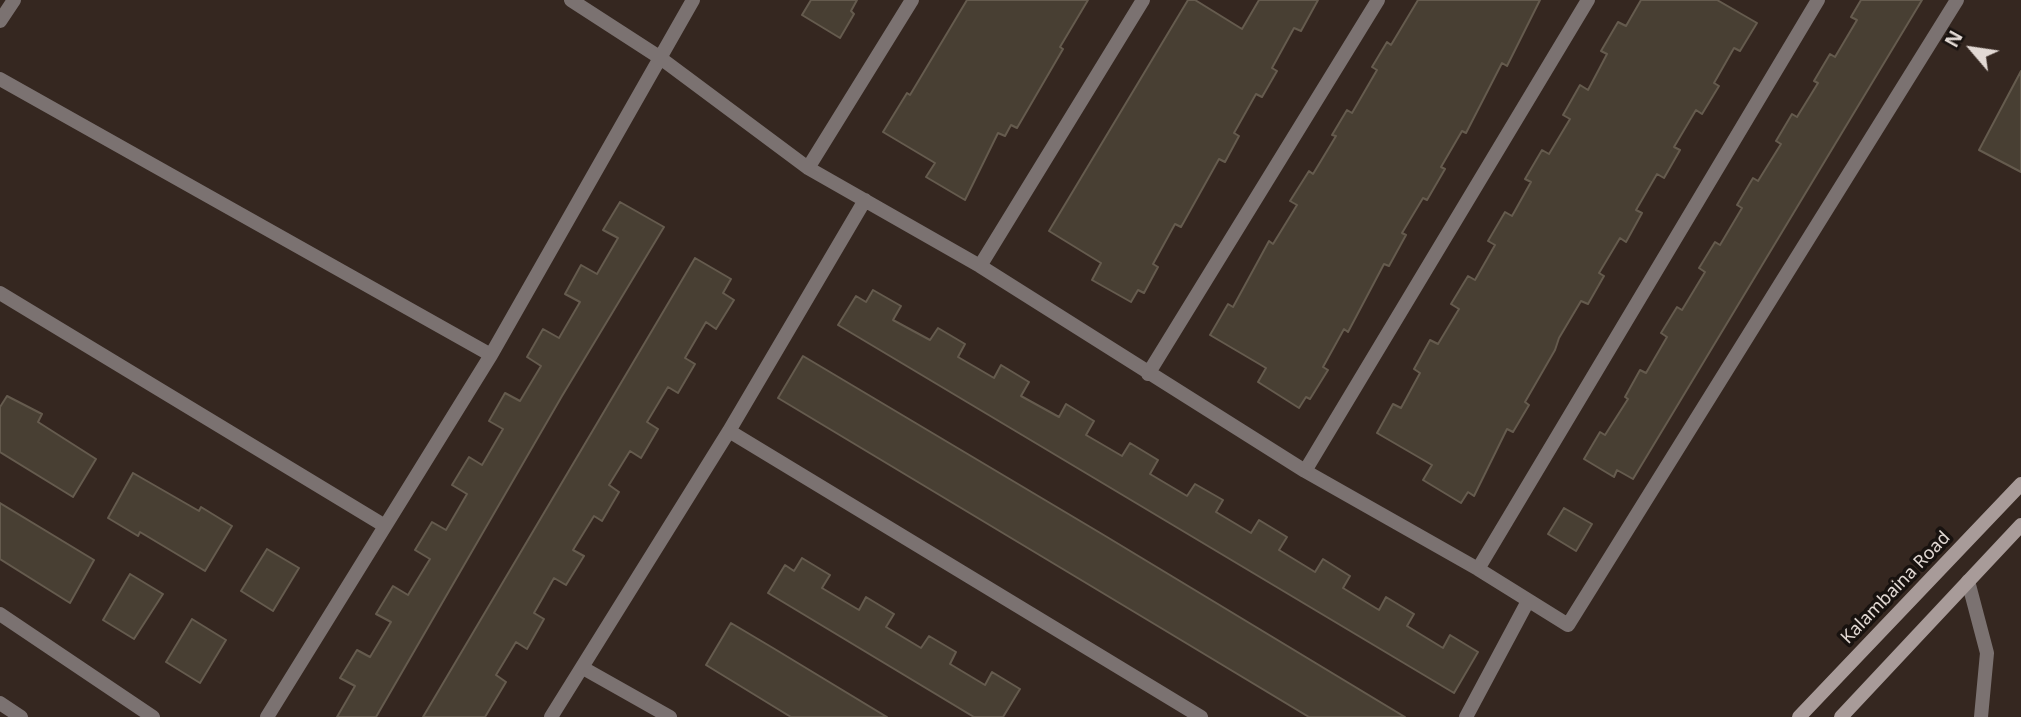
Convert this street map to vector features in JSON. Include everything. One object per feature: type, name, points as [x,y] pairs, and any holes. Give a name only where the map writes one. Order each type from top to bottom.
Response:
[{"type":"main road","name":"Kalambaina Road","points":[[1799,717],[2021,484]]},
{"type":"main road","points":[[1841,717],[2021,525]]},
{"type":"street","points":[[0,22],[14,0]]},
{"type":"street","points":[[571,0],[659,57],[808,168],[980,267],[1305,471],[1478,569],[1568,625],[1958,0]]},
{"type":"street","points":[[267,717],[491,355],[693,0]]},
{"type":"street","points":[[808,168],[912,0]]},
{"type":"street","points":[[980,267],[1143,0]]},
{"type":"street","points":[[1148,374],[1378,0]]},
{"type":"street","points":[[1305,471],[1588,0]]},
{"type":"street","points":[[1478,569],[1818,0]]},
{"type":"street","points":[[0,79],[491,355]]},
{"type":"street","points":[[551,717],[729,431],[865,200]]},
{"type":"street","points":[[0,293],[385,526]]},
{"type":"street","points":[[729,431],[1200,717]]},
{"type":"street","points":[[1968,581],[1987,653],[1980,717]]},
{"type":"street","points":[[1466,717],[1528,601]]},
{"type":"street","points":[[0,614],[153,717]]},
{"type":"street","points":[[583,668],[670,717]]},
{"type":"street","points":[[0,704],[21,717]]},
{"type":"building","points":[[811,0],[857,0],[851,11],[854,14],[840,38],[802,15]]},
{"type":"building","points":[[967,0],[1088,0],[1017,128],[1011,125],[1005,136],[998,133],[965,200],[926,177],[935,163],[883,132],[907,93],[910,95]]},
{"type":"building","points":[[1188,0],[1195,0],[1242,29],[1259,0],[1318,0],[1301,31],[1294,28],[1272,68],[1277,71],[1262,97],[1256,94],[1234,133],[1239,136],[1225,162],[1219,159],[1181,227],[1175,224],[1153,264],[1158,267],[1144,293],[1138,290],[1131,302],[1092,280],[1101,263],[1049,231]]},
{"type":"building","points":[[1418,0],[1540,0],[1507,66],[1502,63],[1466,133],[1462,131],[1441,167],[1445,169],[1427,200],[1423,198],[1402,233],[1406,235],[1389,266],[1384,264],[1348,332],[1344,329],[1323,367],[1328,370],[1310,399],[1306,397],[1299,408],[1258,382],[1266,368],[1210,335],[1228,304],[1233,307],[1269,241],[1273,244],[1297,205],[1290,201],[1309,171],[1313,174],[1336,136],[1332,135],[1347,110],[1352,113],[1377,70],[1372,67],[1387,42],[1391,45]]},
{"type":"building","points":[[1641,0],[1717,0],[1757,23],[1740,51],[1734,48],[1714,83],[1719,86],[1702,114],[1696,110],[1674,147],[1680,150],[1664,178],[1657,174],[1636,210],[1642,213],[1626,242],[1620,238],[1599,273],[1604,276],[1588,304],[1581,301],[1525,402],[1529,405],[1513,432],[1507,429],[1474,496],[1468,492],[1461,503],[1423,480],[1432,465],[1377,433],[1393,404],[1401,408],[1420,373],[1414,369],[1430,340],[1438,344],[1459,309],[1451,304],[1468,276],[1475,280],[1495,245],[1488,241],[1505,212],[1512,216],[1531,182],[1525,179],[1542,150],[1549,154],[1570,119],[1563,115],[1580,85],[1588,90],[1607,54],[1601,51],[1618,22],[1626,26]]},
{"type":"building","points":[[1861,0],[1922,0],[1633,479],[1617,470],[1614,477],[1584,459],[1600,432],[1605,435],[1628,399],[1625,397],[1640,370],[1646,373],[1667,337],[1661,333],[1677,307],[1682,310],[1705,272],[1699,268],[1715,242],[1720,245],[1742,208],[1737,205],[1753,178],[1758,181],[1781,144],[1776,141],[1792,114],[1797,117],[1818,83],[1814,81],[1830,54],[1835,57],[1857,20],[1851,17]]},
{"type":"building","points":[[2021,71],[2021,172],[1979,150]]},
{"type":"building","points":[[620,202],[664,227],[562,396],[376,717],[337,717],[355,686],[340,678],[357,650],[370,657],[391,622],[376,614],[393,586],[408,595],[430,559],[415,550],[432,522],[446,530],[467,494],[452,485],[469,457],[482,465],[503,429],[489,421],[505,393],[520,401],[541,366],[527,357],[543,329],[559,338],[580,302],[565,294],[581,265],[597,274],[618,238],[603,230]]},
{"type":"building","points":[[695,258],[731,279],[723,293],[734,300],[716,329],[706,322],[685,358],[695,364],[678,393],[668,387],[647,422],[658,429],[641,458],[630,451],[609,485],[619,492],[602,521],[594,516],[573,550],[584,556],[566,585],[554,578],[534,613],[544,619],[527,649],[516,642],[496,675],[506,682],[485,717],[423,717]]},
{"type":"building","points":[[873,290],[901,306],[893,320],[930,340],[938,328],[965,344],[958,357],[994,378],[1001,365],[1029,382],[1021,396],[1059,417],[1066,404],[1094,421],[1086,435],[1122,456],[1130,443],[1158,460],[1150,474],[1187,496],[1195,484],[1223,500],[1216,512],[1251,533],[1259,520],[1287,537],[1279,550],[1315,572],[1323,559],[1350,576],[1343,588],[1379,610],[1386,597],[1414,614],[1407,626],[1443,648],[1450,635],[1478,652],[1454,693],[838,325],[856,296],[866,302]]},
{"type":"building","points":[[803,356],[1405,717],[1309,717],[778,398]]},
{"type":"building","points":[[7,396],[42,414],[38,422],[96,459],[73,497],[0,452],[0,407]]},
{"type":"building","points":[[133,473],[199,511],[201,507],[232,526],[205,571],[140,532],[138,536],[108,518]]},
{"type":"building","points":[[0,503],[94,560],[70,603],[0,559]]},
{"type":"building","points":[[1564,508],[1592,524],[1576,551],[1548,534]]},
{"type":"building","points":[[267,549],[299,568],[273,611],[241,591]]},
{"type":"building","points":[[802,558],[830,575],[822,588],[859,610],[866,597],[894,614],[886,627],[921,648],[929,636],[956,652],[950,664],[985,685],[992,672],[1020,689],[1003,717],[974,717],[768,593],[785,565],[794,571]]},
{"type":"building","points":[[130,574],[163,594],[134,639],[103,620]]},
{"type":"building","points":[[192,619],[226,640],[200,683],[166,662]]},
{"type":"building","points":[[731,623],[887,717],[791,717],[706,665]]}]
